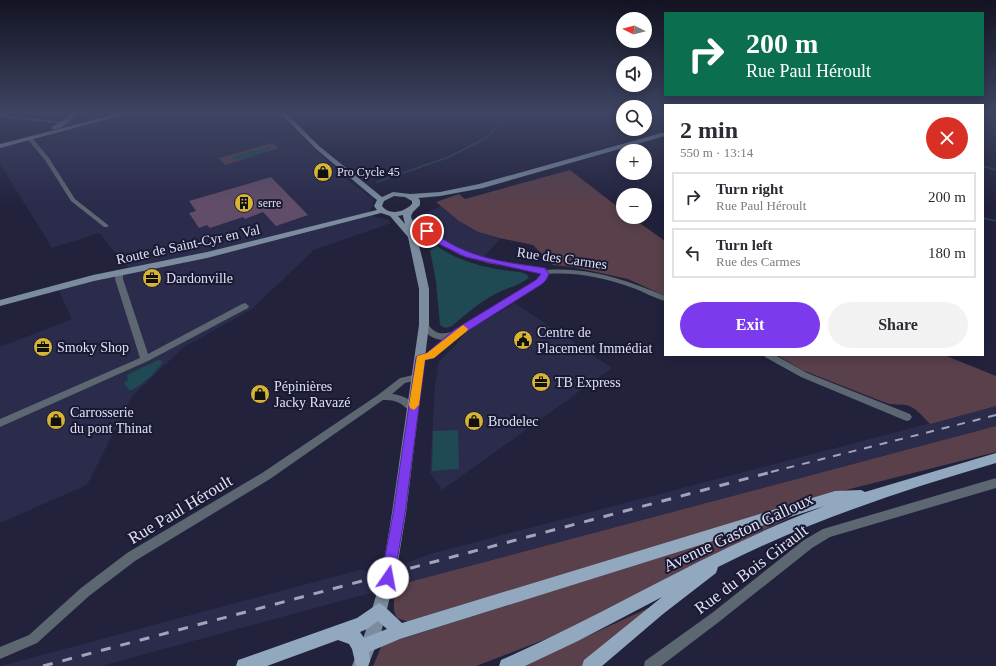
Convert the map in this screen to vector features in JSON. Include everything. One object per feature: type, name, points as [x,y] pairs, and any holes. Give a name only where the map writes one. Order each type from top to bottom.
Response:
[{"type":"main road","points":[[0,146],[12,143]]},
{"type":"main road","points":[[313,143],[376,194],[380,200]]},
{"type":"main road","points":[[398,194],[388,196],[380,200],[378,206],[382,211],[392,214],[408,212],[413,209],[417,202],[440,194],[579,159],[634,143]]},
{"type":"main road","points":[[354,177],[381,191],[411,196],[440,194]]},
{"type":"main road","points":[[411,196],[417,202]]},
{"type":"main road","name":"Route de Saint-Cyr en Val","points":[[0,303],[119,272],[207,255],[382,211]]},
{"type":"main road","points":[[361,664],[379,611],[390,568],[414,409],[424,325],[424,289],[419,261],[407,216],[408,212]]},
{"type":"main road","points":[[392,214],[411,234]]},
{"type":"main road","name":"Avenue Gaston Galloux","points":[[507,666],[591,626],[729,555],[813,516],[873,495],[996,458]]},
{"type":"main road","points":[[369,644],[400,631],[835,497],[873,495]]},
{"type":"main road","points":[[590,666],[658,609],[729,555]]},
{"type":"main road","points":[[379,611],[400,631]]},
{"type":"main road","points":[[244,666],[362,624],[379,611]]},
{"type":"main road","points":[[339,633],[354,638],[360,647],[361,664]]},
{"type":"street","points":[[34,143],[47,159],[73,200],[106,226]]},
{"type":"street","name":"Rue des Carmes","points":[[414,221],[438,240],[469,256],[510,266],[542,270],[544,272],[558,271],[596,275],[630,284],[664,299]]},
{"type":"street","points":[[119,272],[119,279],[145,358]]},
{"type":"street","points":[[424,325],[428,331],[439,337],[445,337],[457,332],[539,282],[543,278],[544,272]]},
{"type":"street","points":[[0,423],[145,358],[245,306]]},
{"type":"street","points":[[420,358],[430,355],[457,332]]},
{"type":"street","points":[[770,356],[810,378],[907,416]]},
{"type":"street","name":"Rue Paul Héroult","points":[[0,654],[33,639],[85,592],[131,557],[266,476],[382,397],[403,380],[418,377]]},
{"type":"street","points":[[382,397],[396,397],[408,403],[414,409]]},
{"type":"street","name":"Rue du Bois Girault","points":[[650,666],[716,617],[808,544],[827,533],[996,483]]},
{"type":"shaded area","points":[[14,143],[309,143],[349,181],[374,200],[370,212],[375,217],[388,219],[391,223],[314,250],[252,309],[184,347],[132,396],[87,485],[0,523],[0,347],[72,319],[59,291],[128,268],[99,233],[52,248],[0,164],[0,148]]},
{"type":"shaded area","points":[[272,143],[279,148],[225,165],[219,158]]},
{"type":"shaded area","points":[[272,147],[263,153],[252,157],[230,159],[237,155]]},
{"type":"shaded area","points":[[570,170],[616,206],[616,224],[641,224],[664,240],[664,296],[628,279],[573,267],[553,265],[533,245],[478,232],[459,221],[436,202],[459,194],[465,199]]},
{"type":"shaded area","points":[[441,206],[467,226],[478,232],[500,239],[484,257],[461,249],[440,238],[415,218]]},
{"type":"shaded area","points":[[437,246],[453,256],[463,260],[491,268],[521,272],[526,274],[529,278],[490,297],[452,326],[445,328],[440,325],[436,281],[430,250]]},
{"type":"shaded area","points":[[513,302],[612,368],[442,490],[430,473],[435,385],[439,361],[455,346],[466,331],[511,306]]},
{"type":"shaded area","points":[[779,356],[946,356],[996,376],[996,406],[930,424],[909,406],[881,401],[802,370]]},
{"type":"shaded area","points":[[158,360],[163,361],[153,373],[145,381],[132,390],[129,390],[124,383],[128,380],[127,375]]},
{"type":"shaded area","points":[[996,406],[996,426],[394,586],[398,566],[430,554]]},
{"type":"shaded area","points":[[996,426],[996,452],[846,490],[535,584],[412,623],[397,618],[394,611],[394,586]]},
{"type":"shaded area","points":[[458,430],[459,469],[432,471],[433,431]]},
{"type":"shaded area","points":[[799,513],[683,570],[567,631],[476,666],[373,666],[382,645]]},
{"type":"shaded area","points":[[359,570],[380,571],[374,592],[101,666],[1,666]]},
{"type":"shaded area","points":[[657,604],[583,666],[523,666]]},
{"type":"building","name":"serre","points":[[271,177],[308,215],[276,226],[263,212],[245,219],[243,217],[210,228],[207,225],[199,228],[189,213],[196,211],[189,201]]},
{"type":"waterway","points":[[377,182],[449,157],[476,143]]},
{"type":"waterway","points":[[984,166],[996,170]]},
{"type":"waterway","points":[[984,218],[996,221]]},
{"type":"railway","points":[[771,472],[996,415]]},
{"type":"railway","points":[[43,666],[775,471]]},
{"type":"slow traffic","points":[[414,405],[420,358],[430,355],[457,332],[463,329]]},
{"type":"place","name":"Pro Cycle 45","points":[[323,172]]},
{"type":"place","name":"serre","points":[[244,203]]},
{"type":"place","name":"Dardonville","points":[[152,278]]},
{"type":"place","name":"Centre de Placement Immédiat","points":[[523,340]]},
{"type":"place","name":"Smoky Shop","points":[[43,347]]},
{"type":"place","name":"TB Express","points":[[541,382]]},
{"type":"place","name":"Pépinières Jacky Ravazé","points":[[260,394]]},
{"type":"place","name":"Carrosserie du pont Thinat","points":[[56,420]]},
{"type":"place","name":"Brodelec","points":[[474,421]]},
{"type":"route","points":[[388,578],[399,514],[420,358],[430,355],[457,332],[539,282],[545,274],[542,270],[510,266],[469,256],[438,240],[427,231]]}]
